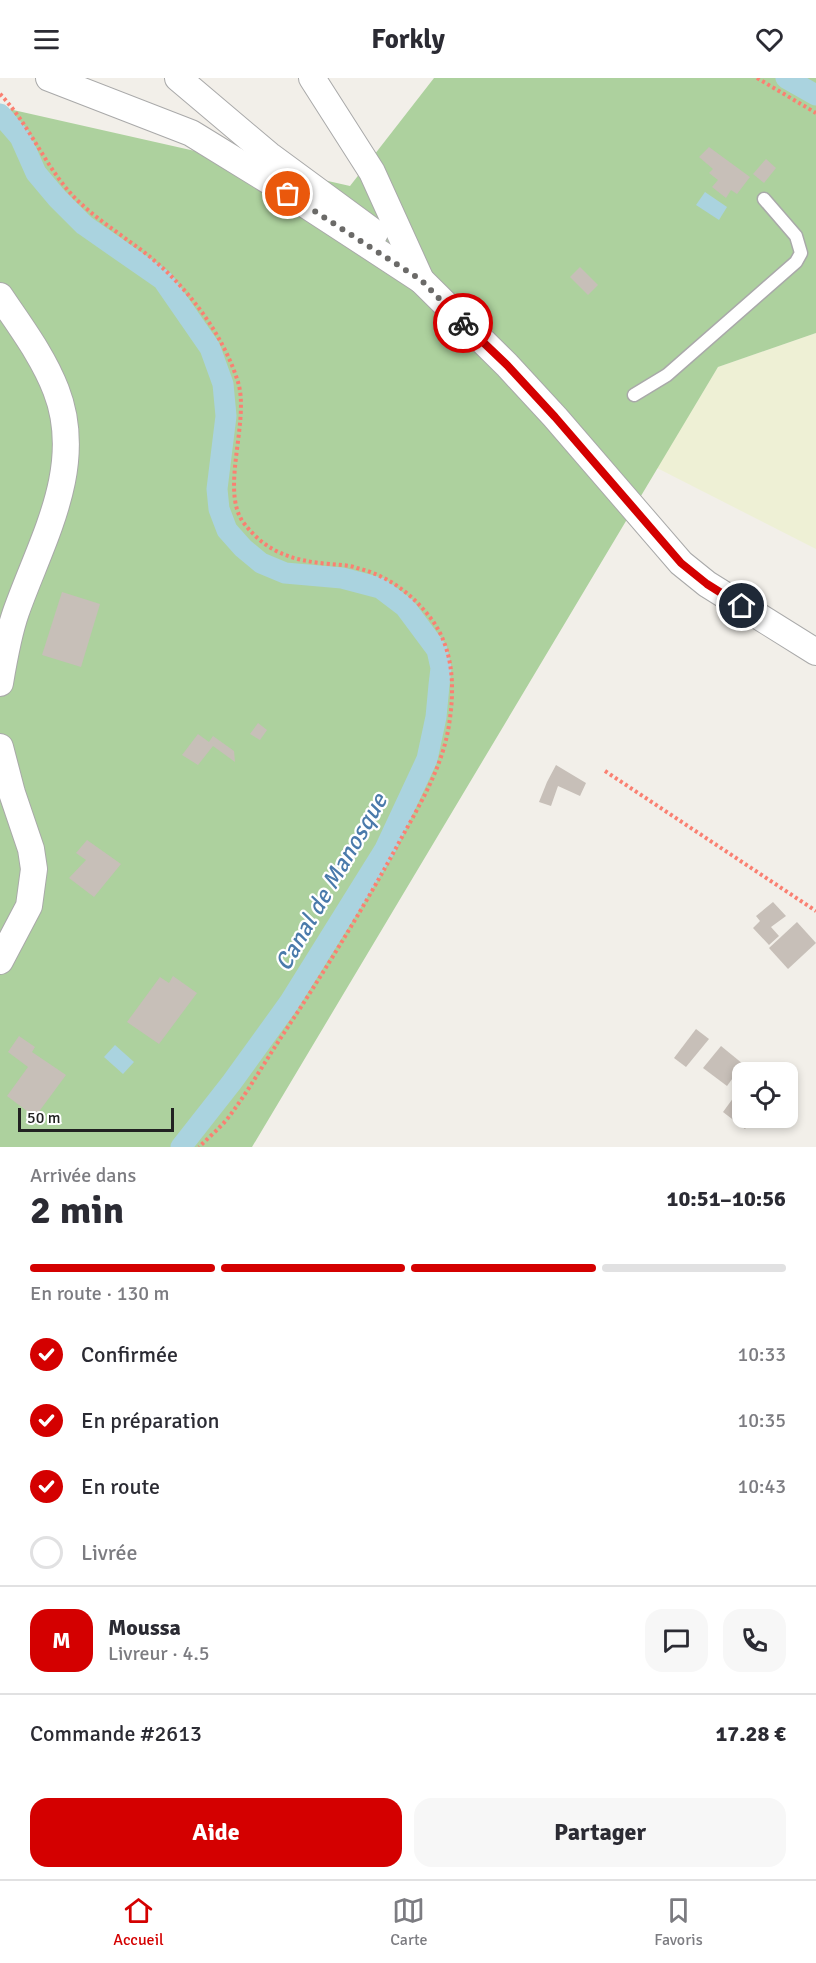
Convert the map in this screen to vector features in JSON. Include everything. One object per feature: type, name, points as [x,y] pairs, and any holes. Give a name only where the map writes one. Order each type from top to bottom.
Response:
[{"type":"street","points":[[49,78],[191,134],[274,184],[421,280]]},
{"type":"street","points":[[178,78],[269,155],[381,238],[507,365],[681,563],[707,584],[816,652]]},
{"type":"street","points":[[312,78],[372,172],[421,280]]},
{"type":"street","points":[[0,296],[32,345],[56,390],[63,416],[65,462],[64,479],[54,517],[7,640],[0,683]]},
{"type":"street","points":[[0,747],[31,849],[34,869],[33,890],[29,906],[0,961]]},
{"type":"lane","points":[[634,395],[667,375],[796,262],[801,253],[796,236],[764,199]]},
{"type":"path","points":[[757,78],[816,113]]},
{"type":"path","points":[[0,94],[29,131],[41,154],[76,200],[174,278],[205,316],[225,351],[239,385],[240,409],[233,499],[242,521],[270,549],[296,560],[355,567],[381,576],[405,590],[429,616],[441,636],[452,672],[449,726],[430,786],[361,914],[310,994],[226,1120],[199,1147]]},
{"type":"path","points":[[605,771],[816,911]]},
{"type":"green space","points":[[434,78],[816,78],[816,333],[718,367],[252,1147],[0,1147],[0,107],[350,186]]},
{"type":"green space","points":[[816,333],[816,549],[657,468],[718,367]]},
{"type":"water","points":[[705,192],[727,207],[719,220],[696,205]]},
{"type":"water","points":[[115,1045],[134,1062],[123,1074],[104,1057]]},
{"type":"building","points":[[709,147],[750,177],[737,194],[731,190],[726,198],[712,187],[718,180],[709,173],[713,169],[699,157]]},
{"type":"building","points":[[766,159],[776,168],[764,183],[753,174]]},
{"type":"building","points":[[580,267],[598,285],[588,295],[570,277]]},
{"type":"building","points":[[62,592],[100,604],[81,667],[42,655]]},
{"type":"building","points":[[258,723],[267,730],[260,740],[250,734]]},
{"type":"building","points":[[198,734],[209,742],[213,736],[234,751],[235,762],[213,746],[198,765],[182,755]]},
{"type":"building","points":[[556,765],[586,783],[580,796],[558,786],[551,806],[539,802]]},
{"type":"building","points":[[87,840],[121,864],[94,897],[69,878],[86,860],[76,853]]},
{"type":"building","points":[[773,902],[786,916],[771,927],[779,936],[769,945],[753,928],[760,921],[756,916]]},
{"type":"building","points":[[797,922],[816,943],[788,969],[769,948]]},
{"type":"building","points":[[173,976],[197,993],[159,1044],[127,1022],[160,977],[169,983]]},
{"type":"building","points":[[696,1029],[709,1039],[686,1067],[674,1058]]},
{"type":"building","points":[[19,1036],[35,1047],[32,1052],[66,1075],[35,1117],[7,1096],[28,1067],[8,1052]]},
{"type":"building","points":[[721,1046],[741,1062],[732,1062],[732,1079],[727,1086],[703,1068]]},
{"type":"building","points":[[732,1100],[732,1119],[723,1112]]},
{"type":"waterway","name":"Canal de Manosque","points":[[786,78],[816,95]]},
{"type":"waterway","name":"Canal de Manosque","points":[[0,114],[20,137],[36,173],[57,198],[84,225],[163,280],[210,348],[223,384],[226,416],[217,489],[219,509],[227,530],[261,563],[285,573],[342,578],[380,588],[405,607],[437,650],[441,668],[436,717],[427,759],[385,849],[289,1003],[232,1082],[181,1147]]},
{"type":"way so far","points":[[288,194],[421,280],[463,323]]},
{"type":"route","points":[[463,323],[507,365],[555,417],[681,563],[707,584],[742,606]]}]
